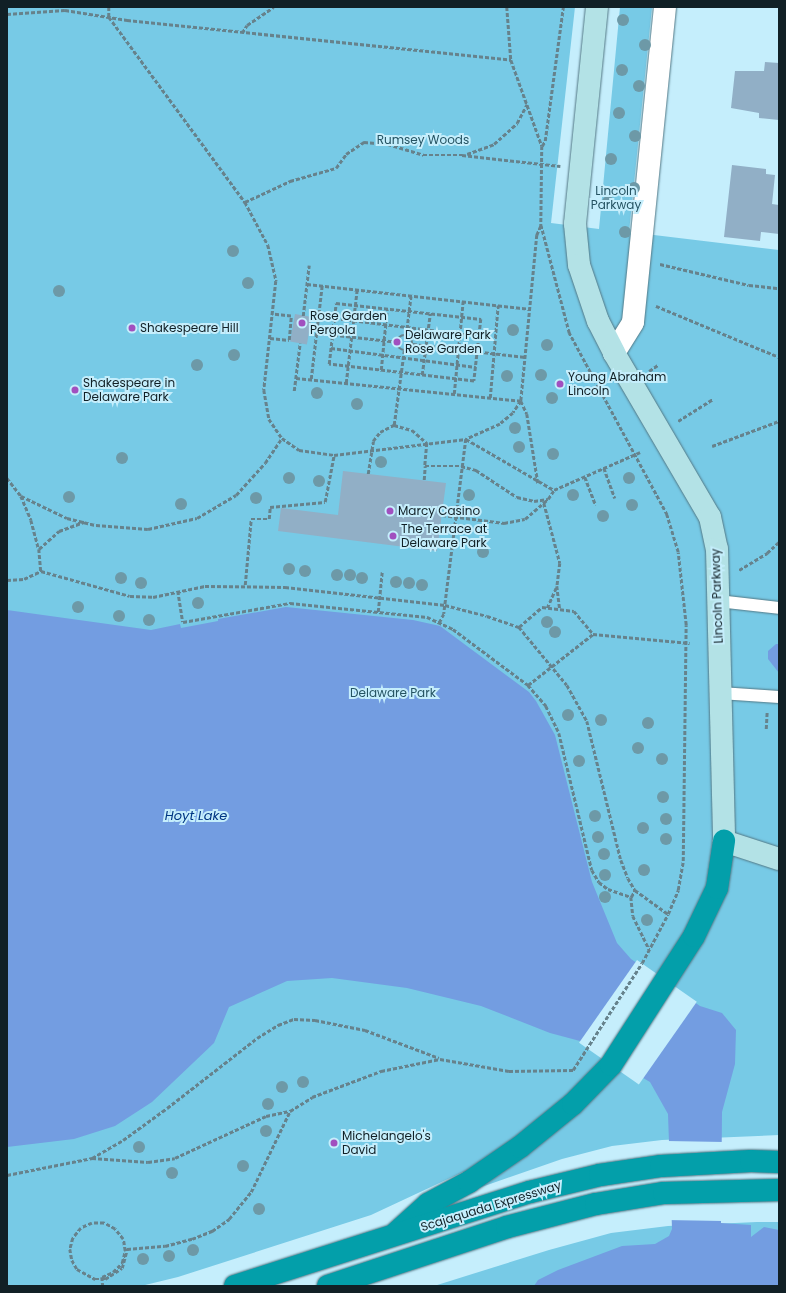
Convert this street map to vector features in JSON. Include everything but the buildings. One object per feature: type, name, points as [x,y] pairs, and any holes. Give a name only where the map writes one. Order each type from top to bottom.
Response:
[{"type":"highway","points":[[392,1237],[428,1204],[469,1182],[526,1143],[573,1104],[611,1065],[668,980],[694,936],[717,888],[724,841]]},
{"type":"highway","name":"Scajaquada Expressway","points":[[235,1286],[530,1192],[600,1175],[661,1166],[751,1161],[779,1162]]},
{"type":"highway","name":"Scajaquada Expressway","points":[[328,1286],[507,1227],[596,1204],[664,1193],[753,1189],[779,1190]]},
{"type":"street","name":"Lincoln Parkway","points":[[597,7],[576,224],[580,265],[598,321],[614,353],[710,517],[717,550],[724,841]]},
{"type":"street","points":[[614,353],[633,322],[665,7]]},
{"type":"street","points":[[724,841],[779,859]]},
{"type":"lane","points":[[718,592],[779,608]]},
{"type":"lane","points":[[720,693],[779,698]]},
{"type":"path","points":[[62,7],[65,10]]},
{"type":"path","points":[[109,7],[109,17],[245,202],[269,252],[276,281],[264,390],[269,419],[282,438],[299,450],[334,455],[423,446],[427,444],[466,439],[500,424],[513,413],[521,401],[537,235],[541,226]]},
{"type":"path","points":[[242,33],[246,25],[274,7]]},
{"type":"path","points":[[92,1158],[122,1140],[168,1108],[257,1038],[278,1025],[294,1019],[315,1020],[365,1030],[440,1058],[509,1071],[573,1070],[650,950],[678,890],[683,861],[684,642],[686,625],[678,552],[667,515],[569,333],[558,296],[541,226],[542,146],[511,60],[507,7]]},
{"type":"path","points":[[542,146],[545,141],[563,7]]},
{"type":"path","points":[[7,14],[65,10],[109,17],[242,33],[511,60]]},
{"type":"path","points":[[462,155],[475,153],[494,144],[517,123],[528,104]]},
{"type":"path","points":[[245,202],[290,181],[336,168],[346,154],[364,142],[388,144],[422,155],[462,155],[557,166]]},
{"type":"path","points":[[659,264],[749,284],[779,288]]},
{"type":"path","points":[[303,316],[308,265]]},
{"type":"path","points":[[307,284],[529,309]]},
{"type":"path","points":[[312,379],[322,286]]},
{"type":"path","points":[[346,383],[357,290]]},
{"type":"path","points":[[558,296],[562,295]]},
{"type":"path","points":[[406,335],[411,296]]},
{"type":"path","points":[[454,394],[463,301]]},
{"type":"path","points":[[336,302],[387,308],[481,320],[474,381],[329,364],[336,302]]},
{"type":"path","points":[[490,398],[498,305]]},
{"type":"path","points":[[654,306],[779,357]]},
{"type":"path","points":[[381,370],[387,308]]},
{"type":"path","points":[[270,338],[289,340],[292,330],[291,316],[272,314]]},
{"type":"path","points":[[422,375],[430,314]]},
{"type":"path","points":[[334,318],[479,336]]},
{"type":"path","points":[[310,332],[398,342]]},
{"type":"path","points":[[398,342],[401,336],[406,335]]},
{"type":"path","points":[[404,351],[411,349],[413,344],[412,339],[406,335]]},
{"type":"path","points":[[394,424],[404,351],[398,342]]},
{"type":"path","points":[[294,391],[300,343]]},
{"type":"path","points":[[413,344],[525,356]]},
{"type":"path","points":[[331,348],[476,367]]},
{"type":"path","points":[[296,378],[521,401]]},
{"type":"path","points":[[695,410],[713,399]]},
{"type":"path","points":[[521,401],[527,414],[538,483]]},
{"type":"path","points":[[712,446],[779,421]]},
{"type":"path","points":[[368,474],[369,451],[380,432],[394,424],[412,430],[427,444]]},
{"type":"path","points":[[21,496],[67,518],[84,522],[148,529],[197,518],[236,495],[266,463],[282,438]]},
{"type":"path","points":[[440,622],[445,606],[461,466],[466,439]]},
{"type":"path","points":[[466,439],[538,483],[554,490]]},
{"type":"path","points":[[424,480],[427,444]]},
{"type":"path","points":[[442,515],[504,523],[525,519],[548,499],[554,490],[640,452]]},
{"type":"path","points":[[245,586],[251,519],[269,519],[270,507],[325,502],[334,455]]},
{"type":"path","points":[[425,466],[461,466],[476,470],[517,497],[534,501],[548,499]]},
{"type":"path","points":[[604,468],[615,498]]},
{"type":"path","points":[[585,477],[596,505]]},
{"type":"path","points":[[7,478],[21,496],[39,549],[41,571]]},
{"type":"path","points":[[544,503],[560,563],[557,586],[560,609]]},
{"type":"path","points":[[39,549],[59,531],[84,522]]},
{"type":"path","points":[[718,592],[779,542]]},
{"type":"path","points":[[7,580],[24,579],[41,571],[130,596],[153,597],[205,586],[285,587],[445,606],[487,616],[519,627],[567,685],[587,721],[621,860],[635,890],[668,914]]},
{"type":"path","points":[[378,612],[382,572]]},
{"type":"path","points":[[547,608],[557,586]]},
{"type":"path","points":[[178,591],[183,622],[282,603],[427,617],[440,622],[528,685],[546,706],[559,733],[592,870],[599,882],[608,889],[631,897]]},
{"type":"path","points":[[519,627],[542,607],[574,611],[594,634]]},
{"type":"path","points":[[528,685],[594,634],[690,643]]},
{"type":"path","points":[[573,794],[577,793]]},
{"type":"path","points":[[635,890],[631,897],[633,916],[650,950]]},
{"type":"path","points":[[7,1175],[92,1158],[140,1162],[175,1158],[266,1116],[290,1111],[312,1097],[359,1079],[410,1063],[440,1058]]},
{"type":"path","points":[[103,1286],[102,1277],[113,1272],[122,1263],[125,1251],[123,1239],[115,1229],[104,1223],[92,1223],[81,1228],[73,1238],[70,1249],[77,1269],[85,1276],[105,1279],[122,1268],[127,1248],[165,1246],[192,1239],[212,1231],[229,1219],[251,1192],[290,1111]]},
{"type":"green space","name":"Delaware Park","points":[[7,7],[575,7],[551,223],[599,229],[620,7],[652,7],[629,232],[779,250],[779,1135],[662,1140],[612,1146],[562,1159],[473,1190],[463,1172],[371,1215],[178,1277],[141,1286],[7,1286]]},
{"type":"green space","points":[[779,1222],[779,1286],[434,1286],[549,1250],[611,1233],[668,1226]]},
{"type":"water","name":"Hoyt Lake","points":[[286,607],[413,620],[440,626],[529,692],[536,701],[555,735],[592,882],[617,943],[631,959],[700,1006],[722,1013],[736,1030],[735,1064],[722,1112],[721,1223],[751,1225],[751,1237],[764,1227],[779,1230],[779,1286],[534,1286],[538,1280],[558,1270],[622,1246],[655,1244],[669,1236],[672,1229],[668,1114],[650,1082],[580,1041],[550,1033],[481,1006],[407,988],[332,978],[287,981],[229,1007],[214,1043],[152,1102],[115,1126],[74,1139],[7,1147],[7,610],[151,630],[180,624],[181,628],[218,621],[218,619]]},
{"type":"water","points":[[776,644],[779,644],[779,673],[768,659],[768,651]]},
{"type":"pier","points":[[637,960],[697,1002],[639,1085],[579,1043]]},
{"type":"pier","points":[[667,1141],[724,1142],[723,1221],[666,1220]]},
{"type":"place","name":"Rose Garden Pergola","points":[[302,323]]},
{"type":"place","name":"Shakespeare Hill","points":[[132,328]]},
{"type":"place","name":"Delaware Park Rose Garden","points":[[397,342]]},
{"type":"place","name":"Young Abraham Lincoln","points":[[560,384]]},
{"type":"place","name":"Shakespeare in Delaware Park","points":[[75,390]]},
{"type":"place","name":"Marcy Casino","points":[[390,511]]},
{"type":"place","name":"The Terrace at Delaware Park","points":[[393,536]]},
{"type":"place","name":"Michelangelo's David","points":[[334,1143]]},
{"type":"park label","name":"Rumsey Woods","points":[[423,140]]}]
